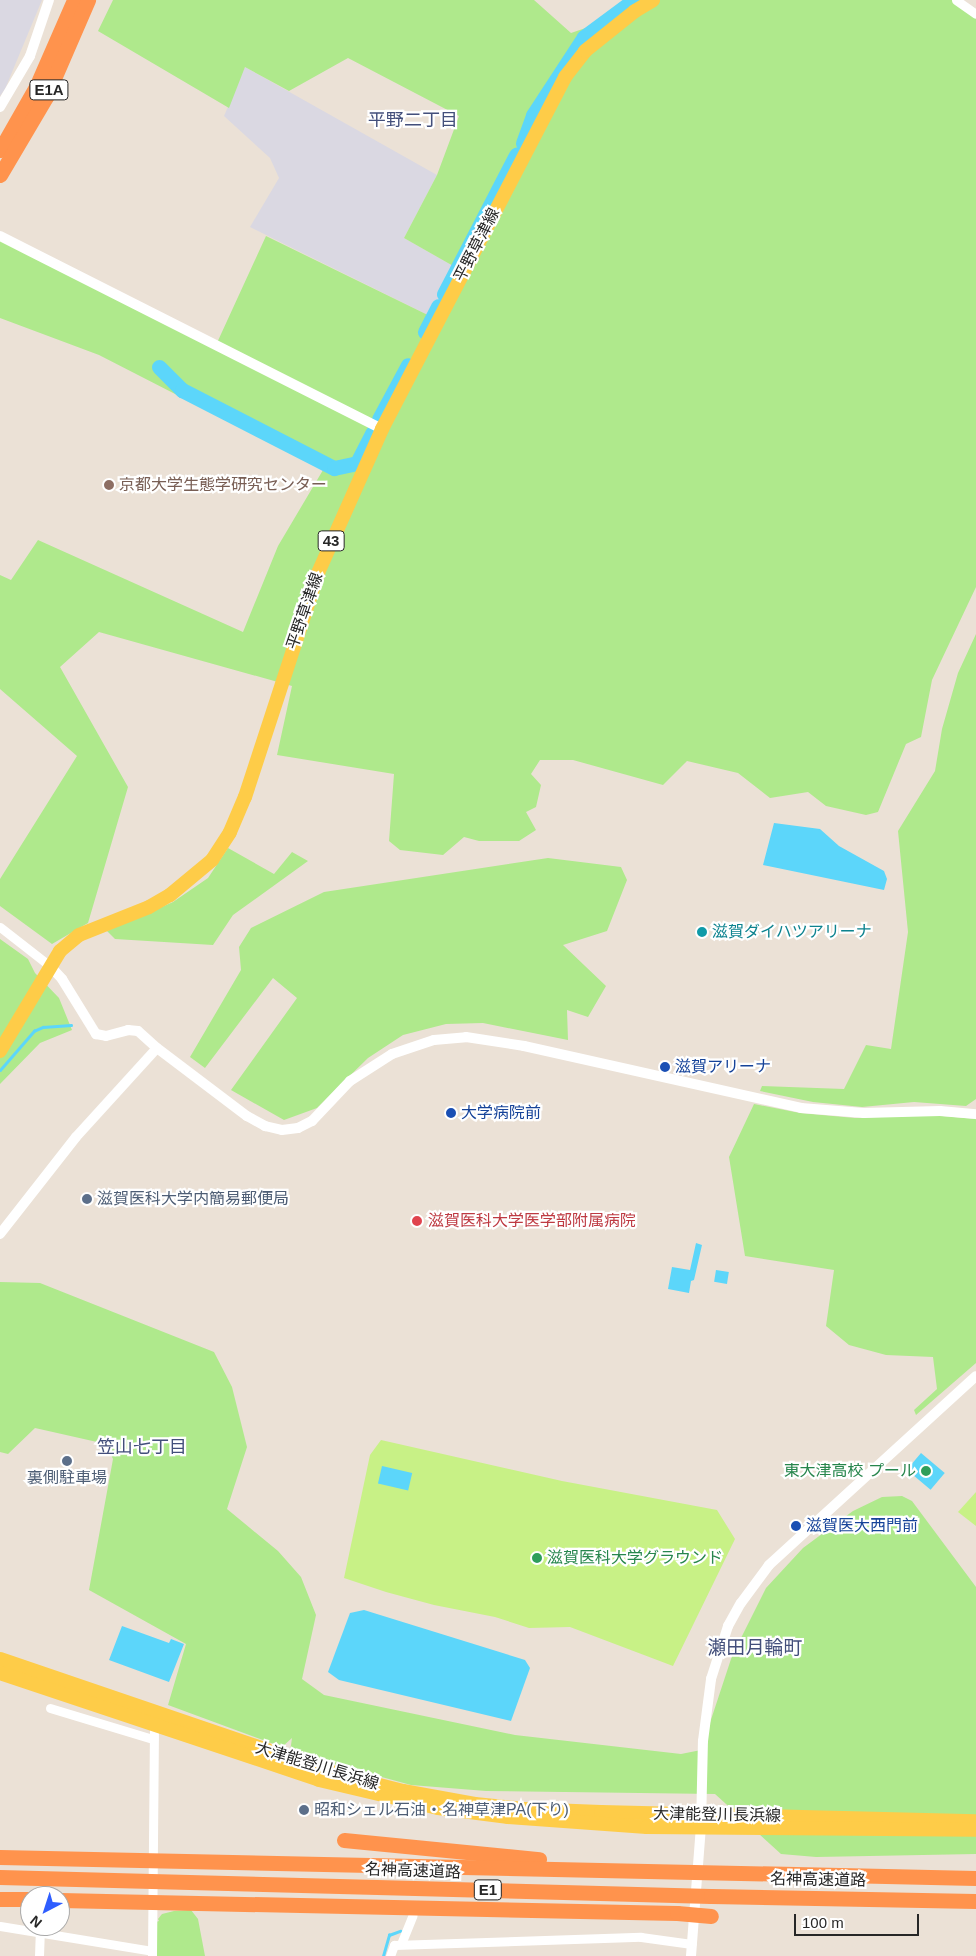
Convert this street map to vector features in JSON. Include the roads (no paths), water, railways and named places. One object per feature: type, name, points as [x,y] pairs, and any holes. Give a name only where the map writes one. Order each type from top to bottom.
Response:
[{"type":"highway","name":"E1A","points":[[0,150],[36,87],[74,0]]},
{"type":"highway","name":"E1A","points":[[0,175],[46,97],[88,0]]},
{"type":"highway","points":[[344,1840],[640,1870]]},
{"type":"highway","name":"名神高速道路","points":[[0,1857],[976,1878]]},
{"type":"highway","name":"名神高速道路","points":[[0,1877],[682,1895],[976,1900]]},
{"type":"highway","points":[[0,1899],[20,1899]]},
{"type":"highway","points":[[70,1900],[667,1912],[711,1916]]},
{"type":"main road","name":"平野草津線","points":[[0,1051],[60,951],[80,935],[150,907],[170,895],[212,860],[230,832],[245,797],[318,572],[382,429],[565,78],[586,52],[635,11],[653,0]]},
{"type":"main road","name":"大津能登川長浜線","points":[[0,1660],[154,1726]]},
{"type":"main road","name":"大津能登川長浜線","points":[[0,1673],[319,1780],[430,1806],[508,1817],[647,1827],[702,1821],[976,1821]]},
{"type":"main road","name":"大津能登川長浜線","points":[[702,1821],[976,1830]]},
{"type":"street","points":[[0,107],[30,56],[49,0]]},
{"type":"street","points":[[956,0],[976,14]]},
{"type":"street","points":[[0,236],[382,429]]},
{"type":"street","points":[[0,927],[50,966],[62,979],[96,1034],[106,1036],[128,1030],[138,1031],[157,1048],[247,1116],[265,1126],[282,1130],[298,1128],[312,1121],[350,1082],[392,1054],[434,1040],[466,1037],[524,1046],[801,1108],[864,1113],[940,1111],[976,1113]]},
{"type":"street","points":[[0,1234],[76,1137],[157,1048]]},
{"type":"street","points":[[691,1956],[702,1821],[703,1741],[711,1679],[728,1626],[741,1603],[769,1565],[976,1376]]},
{"type":"street","points":[[50,1708],[154,1726],[152,1768],[152,1954],[56,1936]]},
{"type":"street","points":[[401,1944],[413,1916]]},
{"type":"street","points":[[0,1926],[20,1930]]},
{"type":"street","points":[[40,1936],[40,1956]]},
{"type":"street","points":[[390,1956],[394,1945],[401,1944],[641,1937],[692,1944]]},
{"type":"water","points":[[774,823],[820,829],[839,846],[884,871],[887,879],[884,890],[763,865]]},
{"type":"water","points":[[696,1243],[702,1245],[689,1293],[668,1289],[672,1267],[690,1270]]},
{"type":"water","points":[[716,1270],[729,1272],[727,1284],[714,1282]]},
{"type":"water","name":"東大津高校 プール","points":[[921,1453],[945,1473],[931,1490],[907,1470]]},
{"type":"water","points":[[382,1466],[412,1473],[408,1491],[378,1484]]},
{"type":"water","points":[[364,1610],[525,1660],[530,1668],[511,1721],[339,1680],[328,1672],[350,1613]]},
{"type":"water","points":[[122,1626],[169,1643],[171,1639],[184,1644],[169,1682],[109,1660]]},
{"type":"waterway","points":[[523,143],[533,115],[584,37],[634,0]]},
{"type":"waterway","points":[[444,294],[516,155]]},
{"type":"waterway","points":[[425,332],[438,306]]},
{"type":"waterway","points":[[379,419],[408,365]]},
{"type":"waterway","points":[[159,367],[182,390],[334,468],[357,463],[372,433]]},
{"type":"waterway","points":[[0,1070],[34,1031],[43,1027],[71,1025]]},
{"type":"waterway","points":[[383,1956],[389,1935],[400,1931]]},
{"type":"place","name":"京都大学生態学研究センター","points":[[109,485]]},
{"type":"place","name":"滋賀ダイハツアリーナ","points":[[702,932]]},
{"type":"place","name":"滋賀アリーナ","points":[[665,1067]]},
{"type":"place","name":"大学病院前","points":[[451,1113]]},
{"type":"place","name":"滋賀医科大学内簡易郵便局","points":[[87,1199]]},
{"type":"place","name":"滋賀医科大学医学部附属病院","points":[[417,1221]]},
{"type":"place","name":"裏側駐車場","points":[[67,1461]]},
{"type":"place","name":"東大津高校 プール","points":[[926,1471]]},
{"type":"place","name":"滋賀医大西門前","points":[[796,1526]]},
{"type":"place","name":"滋賀医科大学グラウンド","points":[[537,1558]]},
{"type":"place","name":"昭和シェル石油・名神草津PA(下り)","points":[[304,1810]]},
{"type":"district","name":"平野二丁目","points":[[413,120]]},
{"type":"district","name":"笠山七丁目","points":[[142,1447]]},
{"type":"district","name":"瀬田月輪町","points":[[755,1648]]}]
